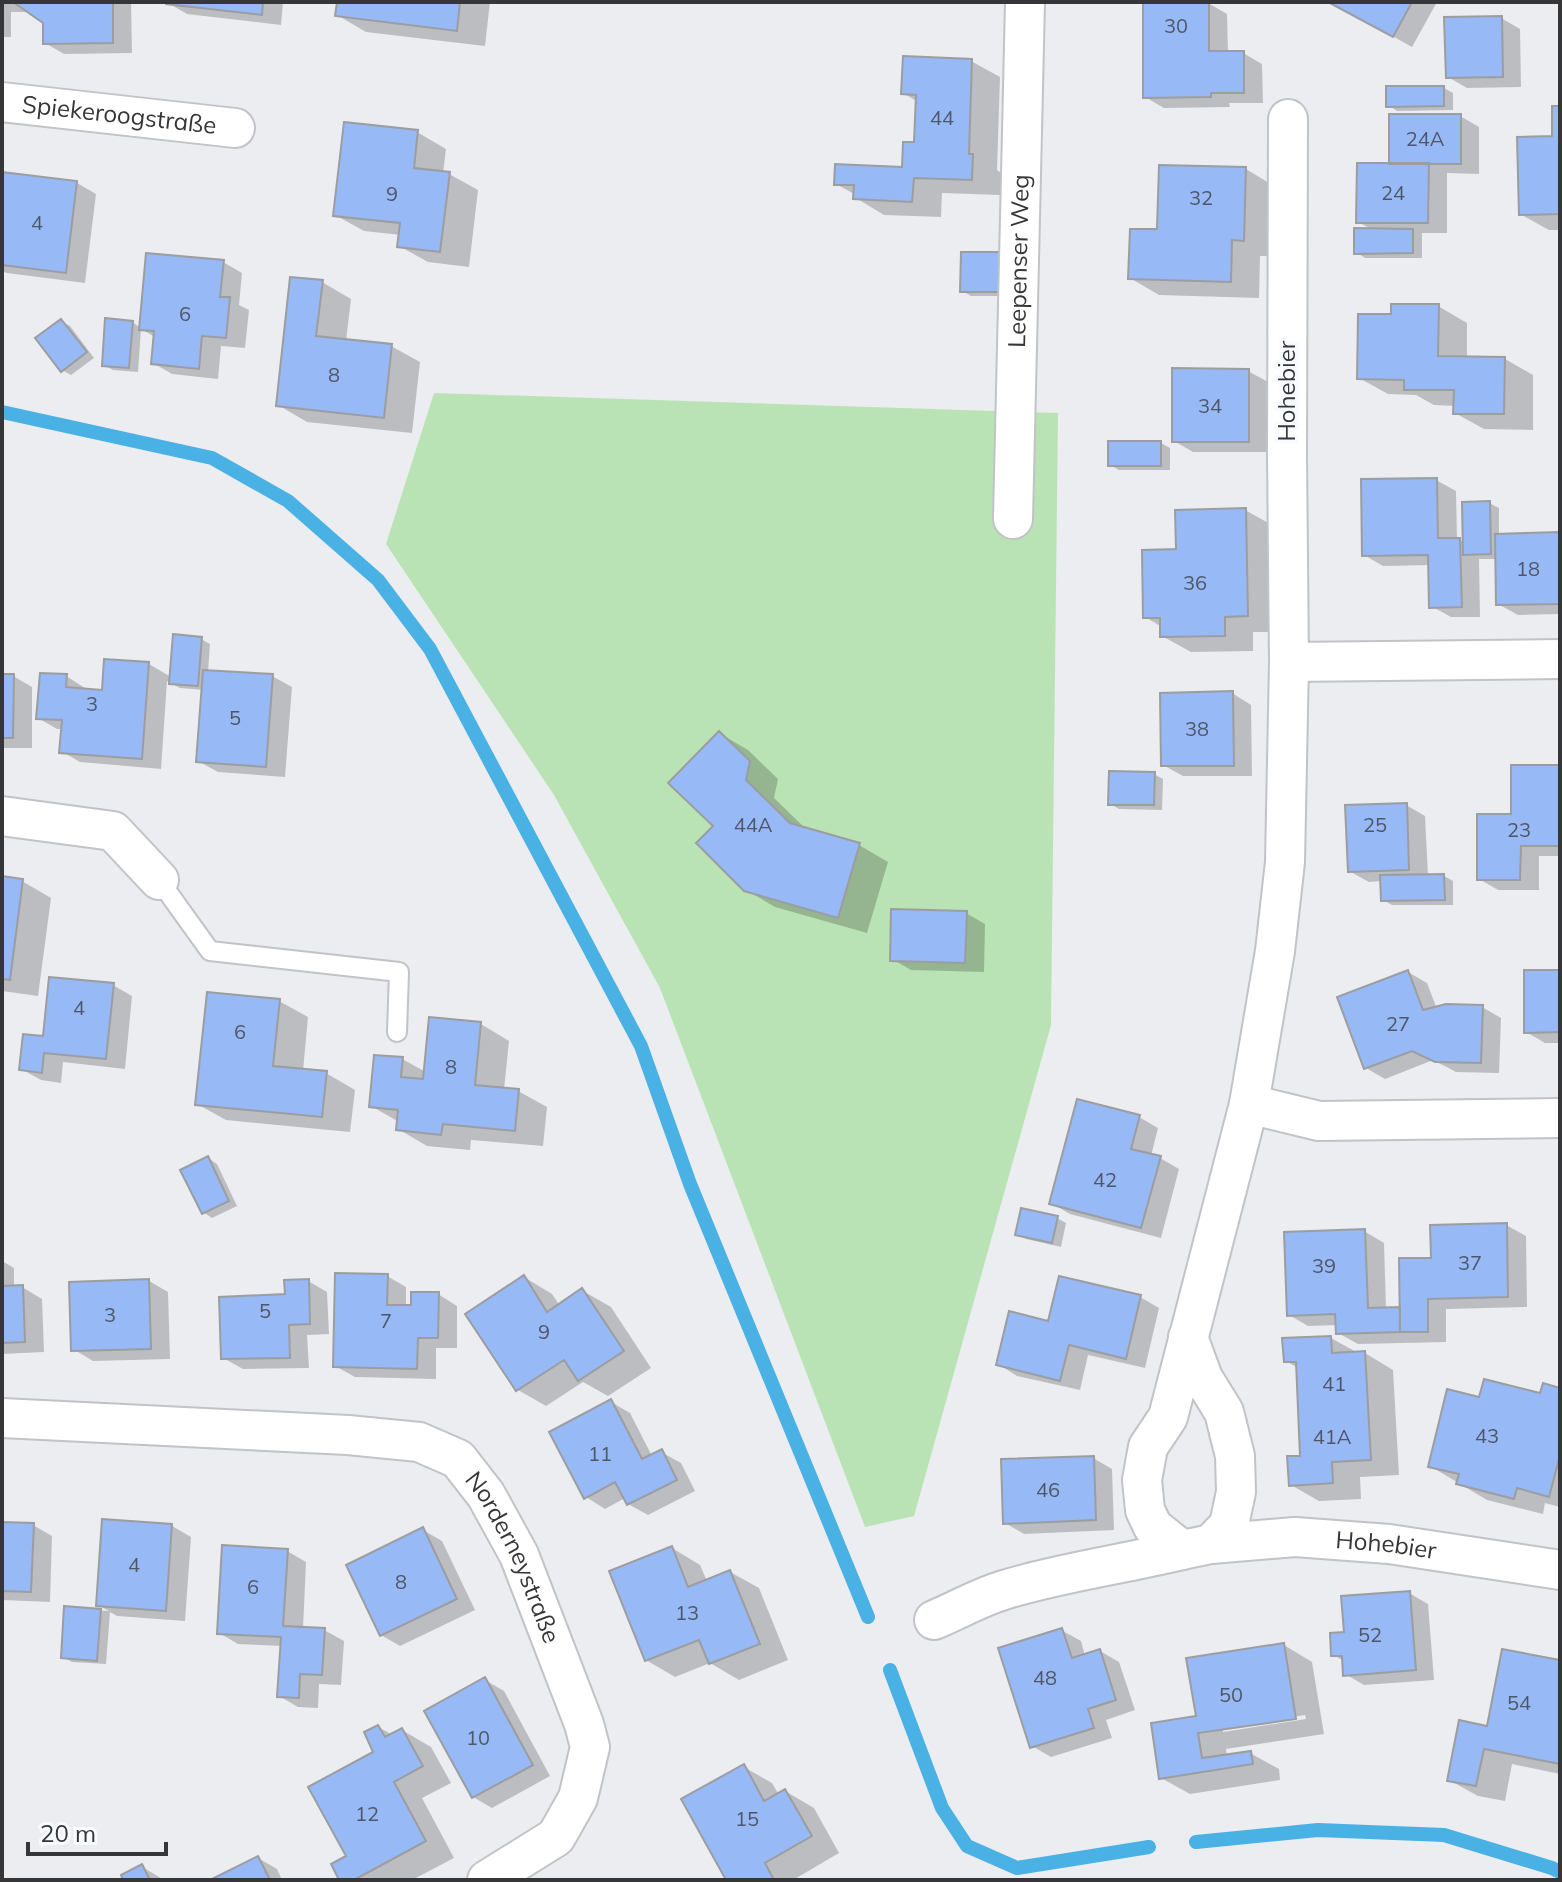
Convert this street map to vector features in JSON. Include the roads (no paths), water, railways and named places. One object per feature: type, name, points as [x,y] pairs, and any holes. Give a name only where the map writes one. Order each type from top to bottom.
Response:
[{"type":"street","name":"Leepenser Weg","points":[[1013,519],[1025,2]]},
{"type":"street","name":"Spiekeroogstraße","points":[[2,102],[235,128]]},
{"type":"street","name":"Hohebier","points":[[1196,1547],[1153,1527],[1145,1510],[1142,1480],[1148,1447],[1168,1417],[1249,1104],[1275,951],[1285,862],[1289,662],[1288,119]]},
{"type":"street","points":[[1289,662],[1560,659]]},
{"type":"street","points":[[2,816],[113,831],[159,880]]},
{"type":"street","points":[[1249,1104],[1319,1121],[1560,1118]]},
{"type":"street","points":[[1188,1337],[1203,1378],[1224,1412],[1235,1456],[1236,1492],[1229,1525],[1196,1547]]},
{"type":"street","name":"Norderneystraße","points":[[2,1418],[348,1435],[419,1442],[458,1459],[486,1495],[519,1555],[590,1747],[578,1798],[556,1837],[487,1880]]},
{"type":"street","name":"Hohebier","points":[[934,1620],[1005,1590],[1075,1572],[1196,1547],[1295,1537],[1389,1544],[1560,1570]]},
{"type":"lane","points":[[159,880],[210,951],[399,972],[397,1032]]},
{"type":"waterway","points":[[2,412],[212,458],[288,501],[378,580],[430,649],[641,1046],[690,1184],[868,1617]]},
{"type":"waterway","points":[[890,1670],[942,1808],[967,1846],[1017,1868],[1149,1847]]},
{"type":"waterway","points":[[1196,1842],[1318,1830],[1444,1835],[1560,1872]]}]
